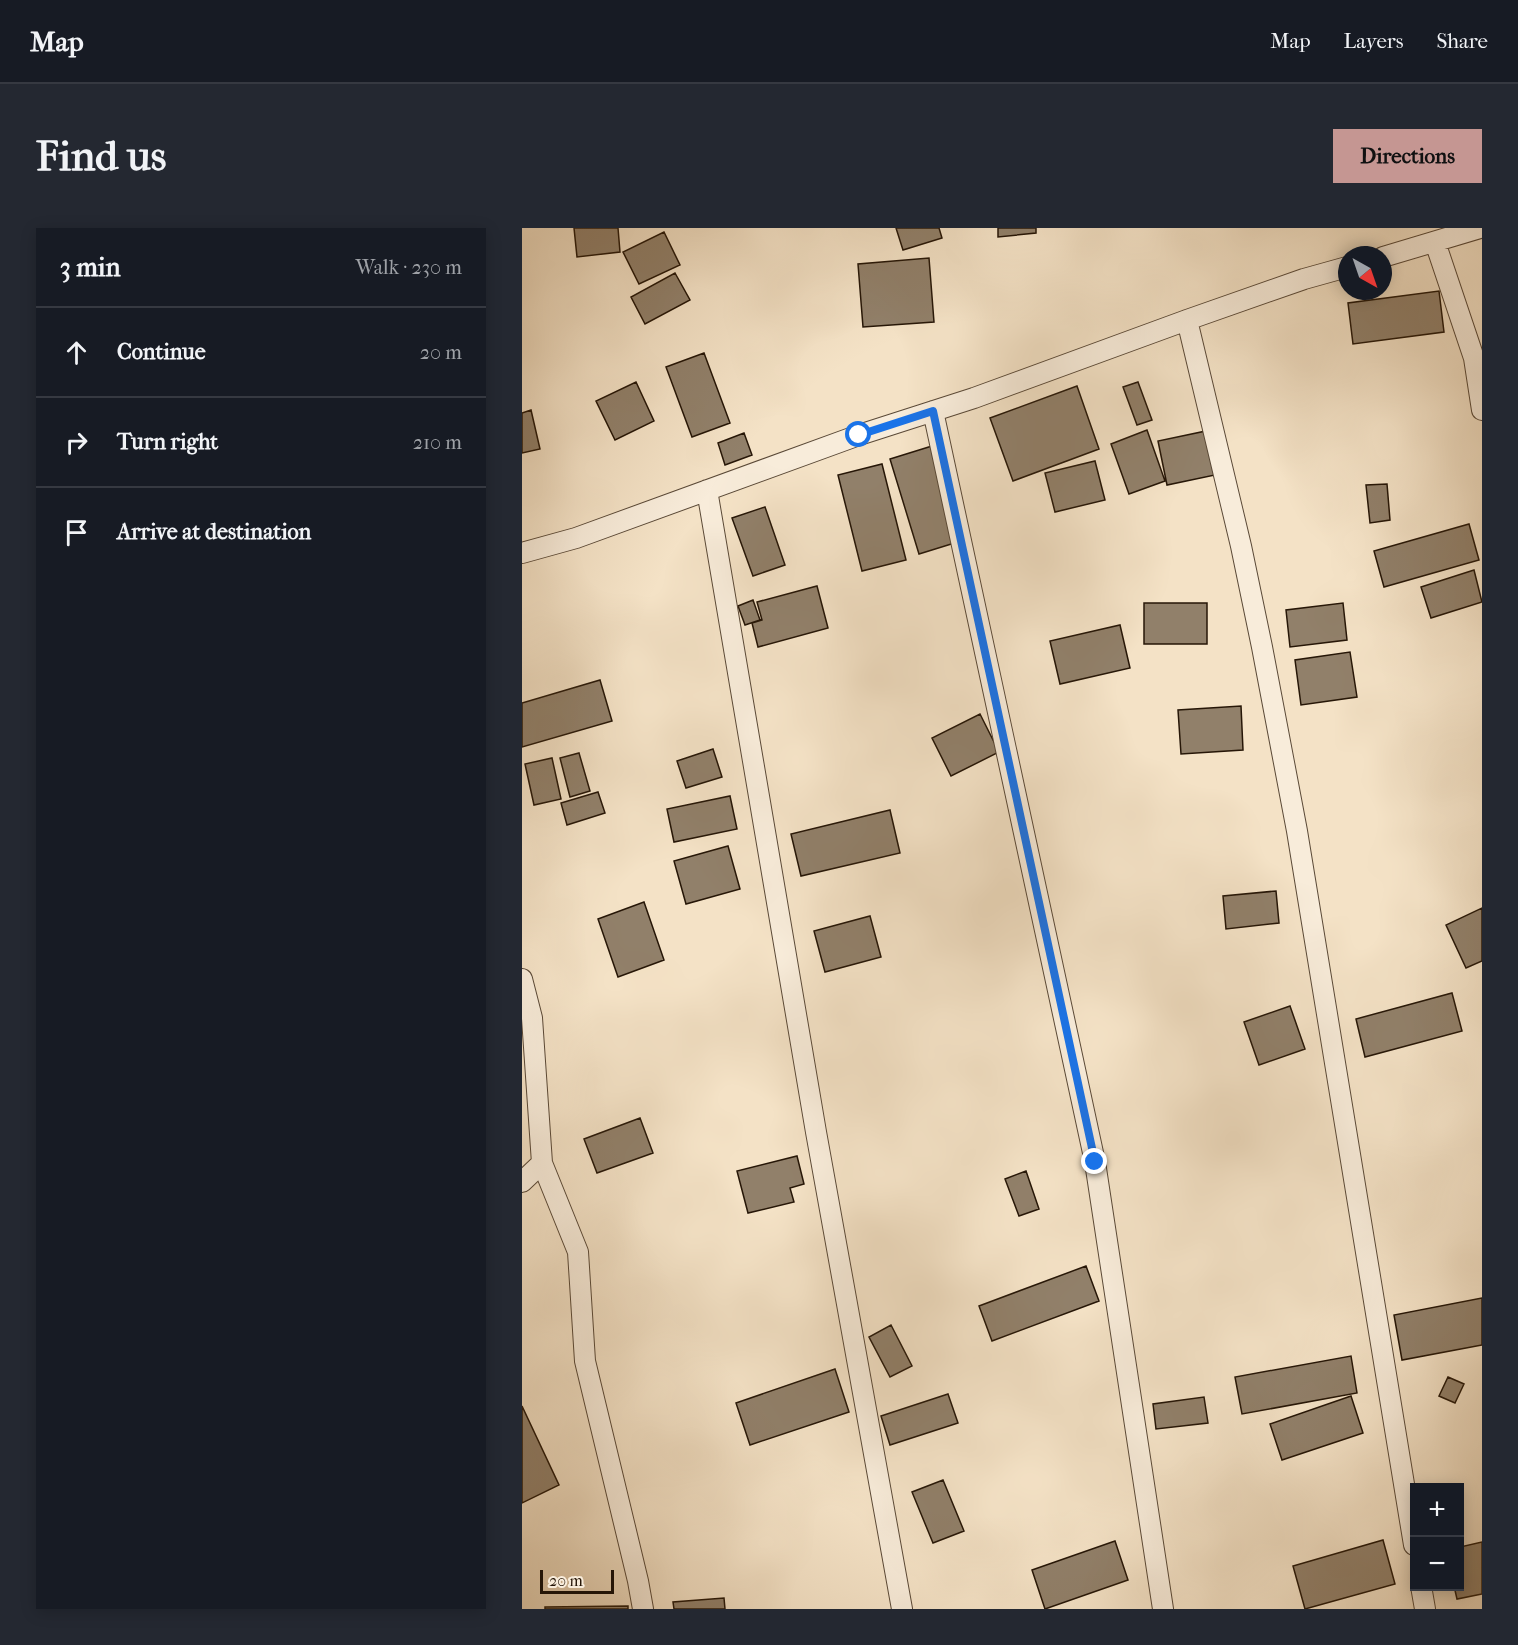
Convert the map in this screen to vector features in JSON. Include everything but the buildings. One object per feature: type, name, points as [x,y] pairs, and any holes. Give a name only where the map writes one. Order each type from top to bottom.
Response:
[{"type":"street","points":[[1392,254],[1480,228]]},
{"type":"street","points":[[1435,242],[1474,358],[1482,410]]},
{"type":"street","points":[[522,553],[576,538],[848,439],[1304,279],[1338,270]]},
{"type":"street","points":[[1187,320],[1253,602],[1297,831],[1413,1537]]},
{"type":"street","points":[[933,411],[1095,1162],[1163,1609]]},
{"type":"street","points":[[707,490],[816,1132],[902,1609]]},
{"type":"street","points":[[522,979],[532,1018],[542,1163],[578,1252],[585,1361],[643,1609]]},
{"type":"street","points":[[522,1182],[542,1163]]},
{"type":"street","points":[[1422,1591],[1425,1609]]},
{"type":"route","points":[[859,435],[933,411],[1095,1162]]}]
